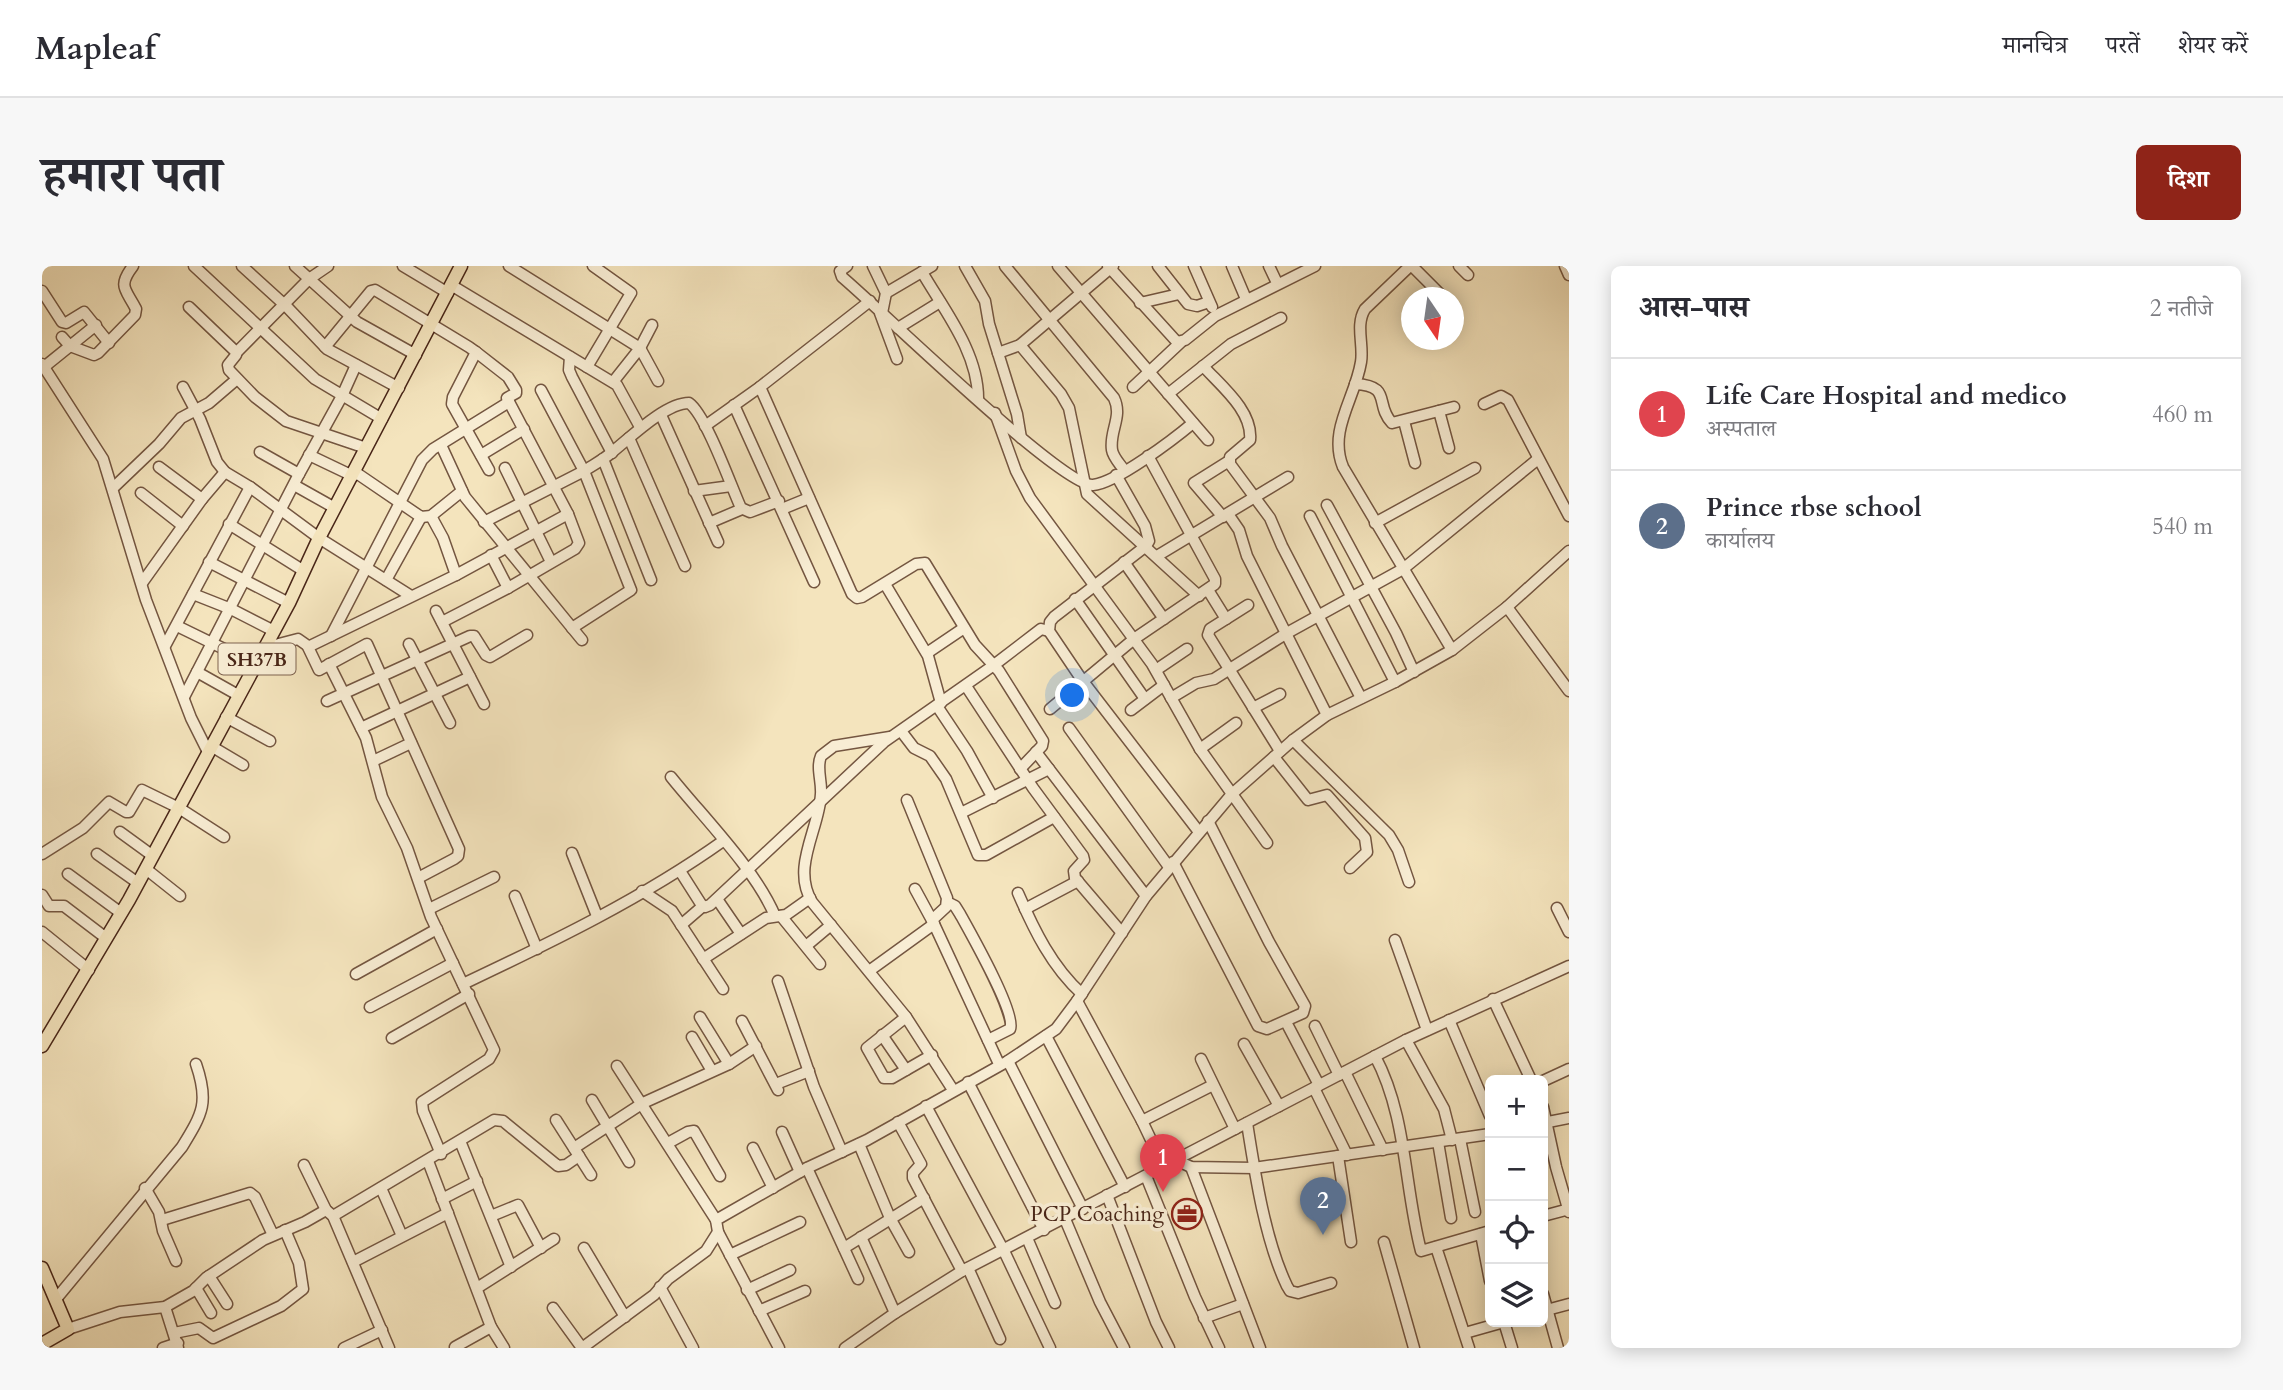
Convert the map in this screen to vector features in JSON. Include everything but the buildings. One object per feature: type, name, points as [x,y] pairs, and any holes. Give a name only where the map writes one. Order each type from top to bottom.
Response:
[{"type":"main road","name":"SH37B","points":[[42,1046],[146,869],[274,631],[319,538],[461,266]]},
{"type":"main road","points":[[42,1268],[68,1329],[42,1344]]},
{"type":"street","points":[[66,342],[94,355],[109,343],[136,312],[123,283],[133,266]]},
{"type":"street","points":[[194,266],[315,379],[382,419]]},
{"type":"street","points":[[242,266],[284,304],[325,347],[399,388]]},
{"type":"street","points":[[295,266],[351,317],[416,355]]},
{"type":"street","points":[[328,266],[309,279],[284,304],[236,353],[228,368],[280,418],[366,448]]},
{"type":"street","points":[[403,266],[449,289],[613,382],[621,389],[640,427]]},
{"type":"street","points":[[509,266],[640,348],[658,381]]},
{"type":"street","points":[[587,367],[631,293],[609,270],[593,266]]},
{"type":"street","points":[[846,266],[839,274],[1021,438],[1084,484],[1098,484],[1149,456],[1193,423]]},
{"type":"street","points":[[873,266],[886,293]]},
{"type":"street","points":[[965,266],[985,301],[989,324],[1017,414],[1021,438]]},
{"type":"street","points":[[1005,266],[1052,320],[1118,405],[1111,448],[1148,533],[1149,541],[1054,617],[1049,631],[1082,680],[1199,832]]},
{"type":"street","points":[[1058,266],[1208,440]]},
{"type":"street","points":[[1158,266],[1192,306],[1209,302]]},
{"type":"street","points":[[1194,266],[1215,316]]},
{"type":"street","points":[[1232,266],[1246,299]]},
{"type":"street","points":[[1269,266],[1277,284]]},
{"type":"street","points":[[1433,287],[1411,266],[1363,313],[1360,322],[1362,359],[1340,426],[1337,447],[1343,467],[1452,650]]},
{"type":"street","points":[[1460,266],[1468,275]]},
{"type":"street","points":[[1565,266],[1569,275]]},
{"type":"street","points":[[998,353],[1020,345],[1110,267],[1174,341],[1181,342]]},
{"type":"street","points":[[1133,387],[1181,342],[1215,316],[1308,267]]},
{"type":"street","points":[[705,426],[877,307],[886,293],[927,269],[940,302],[969,356],[978,398]]},
{"type":"street","points":[[325,347],[371,291],[375,290],[476,352],[508,377],[517,392],[507,398],[568,514],[579,545],[508,588],[442,622]]},
{"type":"street","points":[[42,291],[64,323],[85,312],[109,343]]},
{"type":"street","points":[[1140,303],[1179,293]]},
{"type":"street","points":[[898,328],[940,302]]},
{"type":"street","points":[[189,307],[236,353]]},
{"type":"street","points":[[877,307],[898,359]]},
{"type":"street","points":[[1168,394],[1231,344],[1281,318]]},
{"type":"street","points":[[96,325],[66,342],[43,365],[103,458],[146,600],[191,718],[210,749],[243,765]]},
{"type":"street","points":[[613,382],[640,348],[653,325]]},
{"type":"street","points":[[1020,345],[1061,394],[1069,408],[1084,484],[1092,500],[1204,593],[1226,619]]},
{"type":"street","points":[[476,352],[451,401],[489,470]]},
{"type":"street","points":[[570,357],[569,369],[607,456],[651,580]]},
{"type":"street","points":[[184,697],[356,365]]},
{"type":"street","points":[[1203,366],[1241,410],[1248,422],[1250,440],[1230,457],[1229,461],[1194,483],[1239,530],[1247,556],[1327,715]]},
{"type":"street","points":[[113,488],[159,444],[181,418],[209,403],[237,379]]},
{"type":"street","points":[[1355,384],[1373,386],[1380,396],[1389,421],[1396,423],[1454,407]]},
{"type":"street","points":[[183,387],[217,463],[225,472],[250,486],[319,538],[411,596]]},
{"type":"street","points":[[760,387],[852,594],[859,598],[922,562],[975,645],[994,666],[1041,738],[1043,744],[1020,769]]},
{"type":"street","points":[[541,390],[584,471],[631,590],[572,628]]},
{"type":"street","points":[[1484,404],[1497,397],[1505,397],[1569,516]]},
{"type":"street","points":[[331,636],[422,460],[440,445],[509,402]]},
{"type":"street","points":[[484,522],[584,471],[607,456],[640,427],[680,405],[690,403],[705,426],[742,509]]},
{"type":"street","points":[[734,405],[814,582]]},
{"type":"street","points":[[1439,411],[1449,448]]},
{"type":"street","points":[[995,413],[1016,471],[1030,498],[1156,670],[1200,748],[1267,843]]},
{"type":"street","points":[[660,415],[718,542]]},
{"type":"street","points":[[1404,421],[1415,463]]},
{"type":"street","points":[[481,455],[524,429]]},
{"type":"street","points":[[629,438],[685,566]]},
{"type":"street","points":[[440,445],[461,491],[582,640]]},
{"type":"street","points":[[260,452],[335,508]]},
{"type":"street","points":[[309,455],[354,474],[400,504],[426,517],[443,538],[456,575]]},
{"type":"street","points":[[1050,709],[1134,639],[1215,584],[1215,579],[1149,456]]},
{"type":"street","points":[[1171,698],[1196,682],[1214,678],[1287,633],[1403,569],[1538,459]]},
{"type":"street","points":[[1229,461],[1270,518],[1361,698]]},
{"type":"street","points":[[159,467],[202,499]]},
{"type":"street","points":[[505,468],[551,562]]},
{"type":"street","points":[[1376,523],[1475,468]]},
{"type":"street","points":[[142,583],[202,499],[225,472]]},
{"type":"street","points":[[1157,556],[1288,477]]},
{"type":"street","points":[[165,646],[250,486]]},
{"type":"street","points":[[694,491],[731,486]]},
{"type":"street","points":[[386,580],[426,517],[461,491]]},
{"type":"street","points":[[141,493],[183,526]]},
{"type":"street","points":[[709,523],[742,509],[750,512],[809,498]]},
{"type":"street","points":[[1327,505],[1414,671]]},
{"type":"street","points":[[308,646],[456,575],[568,514]]},
{"type":"street","points":[[1310,516],[1395,682]]},
{"type":"street","points":[[229,524],[304,571]]},
{"type":"street","points":[[716,1220],[1004,1063],[1056,1029],[1080,998],[1146,896],[1232,794],[1293,740],[1327,715],[1452,650],[1507,607],[1569,551]]},
{"type":"street","points":[[491,555],[508,588]]},
{"type":"street","points":[[209,562],[289,603]]},
{"type":"street","points":[[1124,562],[1164,620]]},
{"type":"street","points":[[885,583],[927,653],[939,705],[993,798]]},
{"type":"street","points":[[193,594],[231,609],[274,631]]},
{"type":"street","points":[[1075,599],[1146,699]]},
{"type":"street","points":[[1248,605],[1210,629],[1208,635],[1253,708],[1277,754],[1308,800],[1326,795],[1365,838],[1367,852],[1350,868]]},
{"type":"street","points":[[1507,607],[1569,691]]},
{"type":"street","points":[[436,611],[484,704]]},
{"type":"street","points":[[177,625],[255,664]]},
{"type":"street","points":[[927,653],[964,628]]},
{"type":"street","points":[[681,925],[703,906],[710,905],[717,899],[896,734],[994,666],[1041,629],[1049,631]]},
{"type":"street","points":[[327,701],[473,636],[486,655],[491,657],[527,635]]},
{"type":"street","points":[[267,643],[275,645],[298,639],[308,646],[318,670],[367,644],[459,849],[458,856],[454,859],[418,878]]},
{"type":"street","points":[[409,644],[450,723]]},
{"type":"street","points":[[1156,670],[1187,649]]},
{"type":"street","points":[[329,664],[361,728],[382,797],[437,929],[494,1050],[489,1059],[422,1102],[441,1154]]},
{"type":"street","points":[[197,671],[238,695]]},
{"type":"street","points":[[361,728],[470,677]]},
{"type":"street","points":[[1131,710],[1164,685]]},
{"type":"street","points":[[966,686],[1027,780],[1084,858],[1074,871],[1074,876],[1122,933]]},
{"type":"street","points":[[1253,708],[1280,694]]},
{"type":"street","points":[[226,718],[270,741]]},
{"type":"street","points":[[1200,748],[1236,723]]},
{"type":"street","points":[[1069,728],[1171,865],[1258,1026],[1267,1029],[1303,1013],[1305,1006],[1269,942],[1208,821]]},
{"type":"street","points":[[953,1090],[906,1017],[810,898],[805,881],[805,860],[820,804],[821,782],[818,766],[824,752],[834,746],[896,734],[933,760],[946,779],[976,854],[980,856],[1055,817]]},
{"type":"street","points":[[1293,740],[1389,835],[1398,850],[1409,882]]},
{"type":"street","points":[[373,761],[411,743]]},
{"type":"street","points":[[1036,752],[1146,896]]},
{"type":"street","points":[[961,813],[1049,768]]},
{"type":"street","points":[[671,777],[765,894],[778,916],[820,964]]},
{"type":"street","points":[[42,854],[83,828],[109,802],[129,812],[142,790],[178,808],[224,837]]},
{"type":"street","points":[[907,800],[947,902],[955,906],[960,914],[1002,996],[1012,1022],[1010,1029],[988,1040]]},
{"type":"street","points":[[120,832],[153,856]]},
{"type":"street","points":[[392,1038],[466,989],[680,871],[723,841]]},
{"type":"street","points":[[572,852],[597,916]]},
{"type":"street","points":[[97,854],[138,883]]},
{"type":"street","points":[[146,869],[180,896]]},
{"type":"street","points":[[680,871],[703,906]]},
{"type":"street","points":[[68,874],[121,913]]},
{"type":"street","points":[[429,909],[494,877]]},
{"type":"street","points":[[1025,909],[1078,881]]},
{"type":"street","points":[[915,888],[988,1040],[1004,1063],[1083,1209]]},
{"type":"street","points":[[642,891],[668,907],[723,989]]},
{"type":"street","points":[[1018,893],[1046,951],[1080,998],[1164,1167]]},
{"type":"street","points":[[42,895],[49,906],[64,906],[106,939]]},
{"type":"street","points":[[514,896],[537,949]]},
{"type":"street","points":[[703,959],[769,917],[778,916],[810,898]]},
{"type":"street","points":[[717,899],[741,934]]},
{"type":"street","points":[[869,971],[933,922],[947,902]]},
{"type":"street","points":[[1558,908],[1569,932]]},
{"type":"street","points":[[806,946],[831,925]]},
{"type":"street","points":[[356,974],[437,929]]},
{"type":"street","points":[[42,932],[89,970]]},
{"type":"street","points":[[1395,940],[1427,1030]]},
{"type":"street","points":[[370,1007],[453,963]]},
{"type":"street","points":[[845,1348],[965,1270],[1107,1195],[1406,1040],[1569,966]]},
{"type":"street","points":[[778,981],[809,1071],[842,1152]]},
{"type":"street","points":[[1493,999],[1529,1075]]},
{"type":"street","points":[[699,1017],[729,1064]]},
{"type":"street","points":[[906,1017],[869,1044],[867,1050],[884,1078],[890,1079],[932,1055]]},
{"type":"street","points":[[1448,1020],[1485,1105]]},
{"type":"street","points":[[742,1021],[777,1087],[809,1071]]},
{"type":"street","points":[[1286,1022],[1317,1086],[1342,1155],[1351,1242]]},
{"type":"street","points":[[1315,1026],[1383,1150]]},
{"type":"street","points":[[882,1035],[906,1070]]},
{"type":"street","points":[[1046,1036],[1125,1187]]},
{"type":"street","points":[[692,1037],[712,1071]]},
{"type":"street","points":[[1406,1040],[1444,1109],[1456,1140],[1475,1212]]},
{"type":"street","points":[[1244,1044],[1279,1106]]},
{"type":"street","points":[[68,1329],[120,1312],[165,1307],[273,1235],[329,1213],[381,1188],[491,1122],[500,1120],[558,1166],[566,1165],[576,1152],[607,1126],[643,1104],[729,1064],[756,1046]]},
{"type":"street","points":[[1375,1056],[1390,1088],[1400,1127],[1414,1226],[1421,1251],[1485,1233]]},
{"type":"street","points":[[1201,1059],[1235,1129]]},
{"type":"street","points":[[56,1299],[145,1188],[182,1147],[198,1118],[204,1091],[196,1064]]},
{"type":"street","points":[[617,1066],[716,1220],[718,1232],[779,1348]]},
{"type":"street","points":[[1548,1079],[1569,1069]]},
{"type":"street","points":[[968,1082],[1044,1230]]},
{"type":"street","points":[[1142,1121],[1213,1084]]},
{"type":"street","points":[[592,1100],[629,1162]]},
{"type":"street","points":[[926,1105],[1004,1251],[1050,1348]]},
{"type":"street","points":[[1548,1122],[1569,1118]]},
{"type":"street","points":[[556,1120],[590,1175]]},
{"type":"street","points":[[898,1122],[920,1162],[920,1167],[912,1175],[1000,1339]]},
{"type":"street","points":[[1247,1123],[1254,1168],[1281,1274],[1290,1291],[1298,1293],[1331,1283]]},
{"type":"street","points":[[668,1143],[694,1131],[720,1176]]},
{"type":"street","points":[[782,1132],[858,1279]]},
{"type":"street","points":[[1176,1160],[1191,1167],[1254,1168],[1485,1135]]},
{"type":"street","points":[[1548,1135],[1569,1210],[1548,1215]]},
{"type":"street","points":[[460,1141],[511,1267]]},
{"type":"street","points":[[1438,1142],[1451,1217]]},
{"type":"street","points":[[859,1144],[890,1218],[909,1252]]},
{"type":"street","points":[[752,1148],[774,1188]]},
{"type":"street","points":[[428,1161],[491,1327],[504,1348]]},
{"type":"street","points":[[1556,1167],[1569,1163]]},
{"type":"street","points":[[304,1165],[353,1262],[389,1348]]},
{"type":"street","points":[[1191,1167],[1260,1348]]},
{"type":"street","points":[[1146,1176],[1219,1348]]},
{"type":"street","points":[[442,1199],[477,1181]]},
{"type":"street","points":[[145,1188],[162,1220],[166,1239],[176,1261]]},
{"type":"street","points":[[381,1188],[402,1236]]},
{"type":"street","points":[[162,1220],[250,1193],[273,1235]]},
{"type":"street","points":[[1107,1195],[1156,1322],[1169,1348]]},
{"type":"street","points":[[844,1248],[923,1198]]},
{"type":"street","points":[[491,1216],[519,1205],[541,1248]]},
{"type":"street","points":[[353,1262],[448,1213]]},
{"type":"street","points":[[1065,1219],[1091,1283],[1124,1348]]},
{"type":"street","points":[[730,1255],[800,1222]]},
{"type":"street","points":[[163,1348],[199,1328],[213,1338],[281,1306],[303,1289],[299,1264],[285,1230]]},
{"type":"street","points":[[553,1308],[582,1348],[706,1251],[718,1232]]},
{"type":"street","points":[[861,1237],[895,1313]]},
{"type":"street","points":[[1027,1238],[1055,1303]]},
{"type":"street","points":[[477,1288],[554,1239]]},
{"type":"street","points":[[1384,1242],[1414,1348]]},
{"type":"street","points":[[1436,1247],[1469,1348]]},
{"type":"street","points":[[584,1248],[625,1317]]},
{"type":"street","points":[[747,1290],[790,1270]]},
{"type":"street","points":[[209,1276],[228,1304]]},
{"type":"street","points":[[660,1287],[693,1348]]},
{"type":"street","points":[[196,1288],[211,1313]]},
{"type":"street","points":[[759,1311],[805,1291]]},
{"type":"street","points":[[1205,1318],[1244,1304]]},
{"type":"street","points":[[1548,1310],[1569,1304]]},
{"type":"street","points":[[165,1307],[177,1341]]},
{"type":"street","points":[[1548,1320],[1558,1348]]},
{"type":"street","points":[[454,1347],[491,1327]]},
{"type":"street","points":[[1465,1333],[1486,1327]]},
{"type":"street","points":[[1506,1327],[1512,1348]]},
{"type":"street","points":[[344,1348],[382,1330]]},
{"type":"place","name":"Life Care Hospital and medico","points":[[1163,1192]]},
{"type":"place","name":"PCP Coaching","points":[[1187,1214]]},
{"type":"place","name":"Prince rbse school","points":[[1323,1235]]}]
